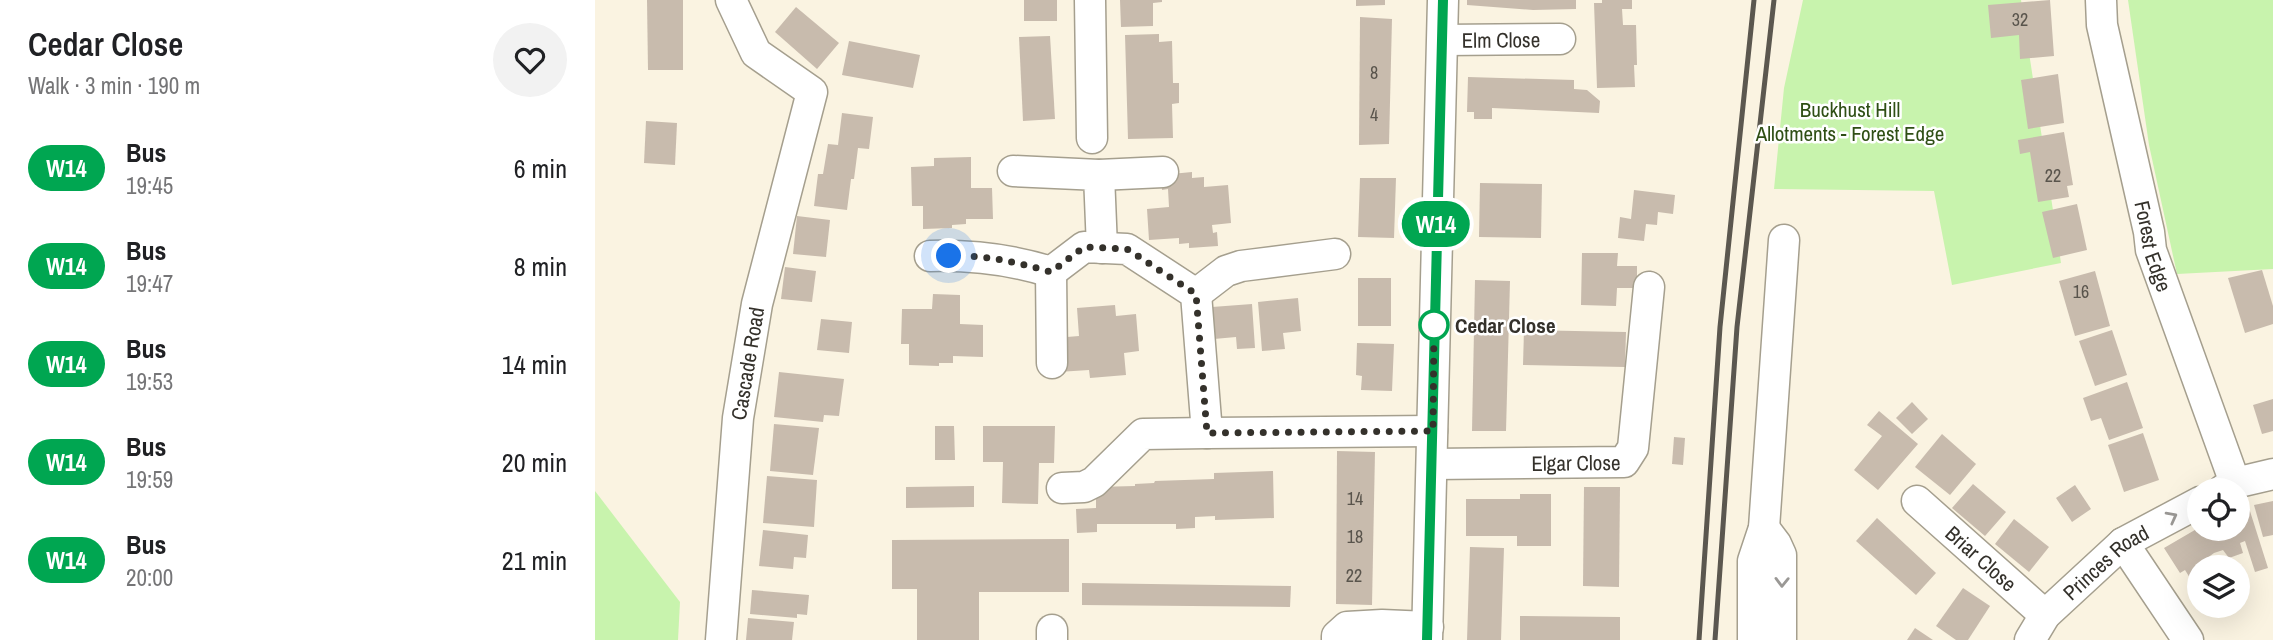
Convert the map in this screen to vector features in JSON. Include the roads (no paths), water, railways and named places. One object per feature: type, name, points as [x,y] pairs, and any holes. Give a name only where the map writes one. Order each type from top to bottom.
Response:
[{"type":"street","name":"Cascade Road","points":[[721,640],[738,418],[757,304],[813,92],[756,53],[731,0]]},
{"type":"street","points":[[1090,0],[1092,138]]},
{"type":"street","points":[[1336,640],[1336,636],[1347,627],[1382,625],[1427,634],[1443,0]]},
{"type":"street","name":"Forest Edge","points":[[2101,0],[2102,25],[2151,250],[2226,478]]},
{"type":"street","name":"Elm Close","points":[[1443,40],[1560,39]]},
{"type":"street","points":[[1013,172],[1098,175],[1163,172]]},
{"type":"street","points":[[1098,175],[1102,248]]},
{"type":"street","points":[[1753,640],[1753,561],[1764,528],[1784,240]]},
{"type":"street","points":[[1051,272],[1084,247],[1127,249],[1196,294]]},
{"type":"street","points":[[1196,294],[1226,271],[1241,266],[1335,254]]},
{"type":"street","points":[[930,256],[969,256],[1016,261],[1051,272]]},
{"type":"street","points":[[1051,272],[1052,363]]},
{"type":"street","name":"Elgar Close","points":[[1431,464],[1624,462],[1633,448],[1649,288]]},
{"type":"street","points":[[1196,294],[1207,433]]},
{"type":"street","points":[[1062,488],[1084,487],[1094,482],[1143,434],[1433,431]]},
{"type":"street","points":[[2250,481],[2273,474]]},
{"type":"street","name":"Briar Close","points":[[1917,501],[2045,615]]},
{"type":"street","name":"Princes Road","points":[[2030,640],[2045,615],[2123,543],[2187,509]]},
{"type":"street","points":[[1764,528],[1776,544],[1780,555],[1781,640]]},
{"type":"street","points":[[2123,543],[2188,640]]},
{"type":"railway","points":[[1699,640],[1720,327],[1754,0]]},
{"type":"railway","points":[[1715,640],[1737,327],[1774,0]]},
{"type":"place","name":"Cedar Close","points":[[1434,325]]},
{"type":"park label","name":"Buckhust Hill Allotments - Forest Edge","points":[[1850,121]]}]
